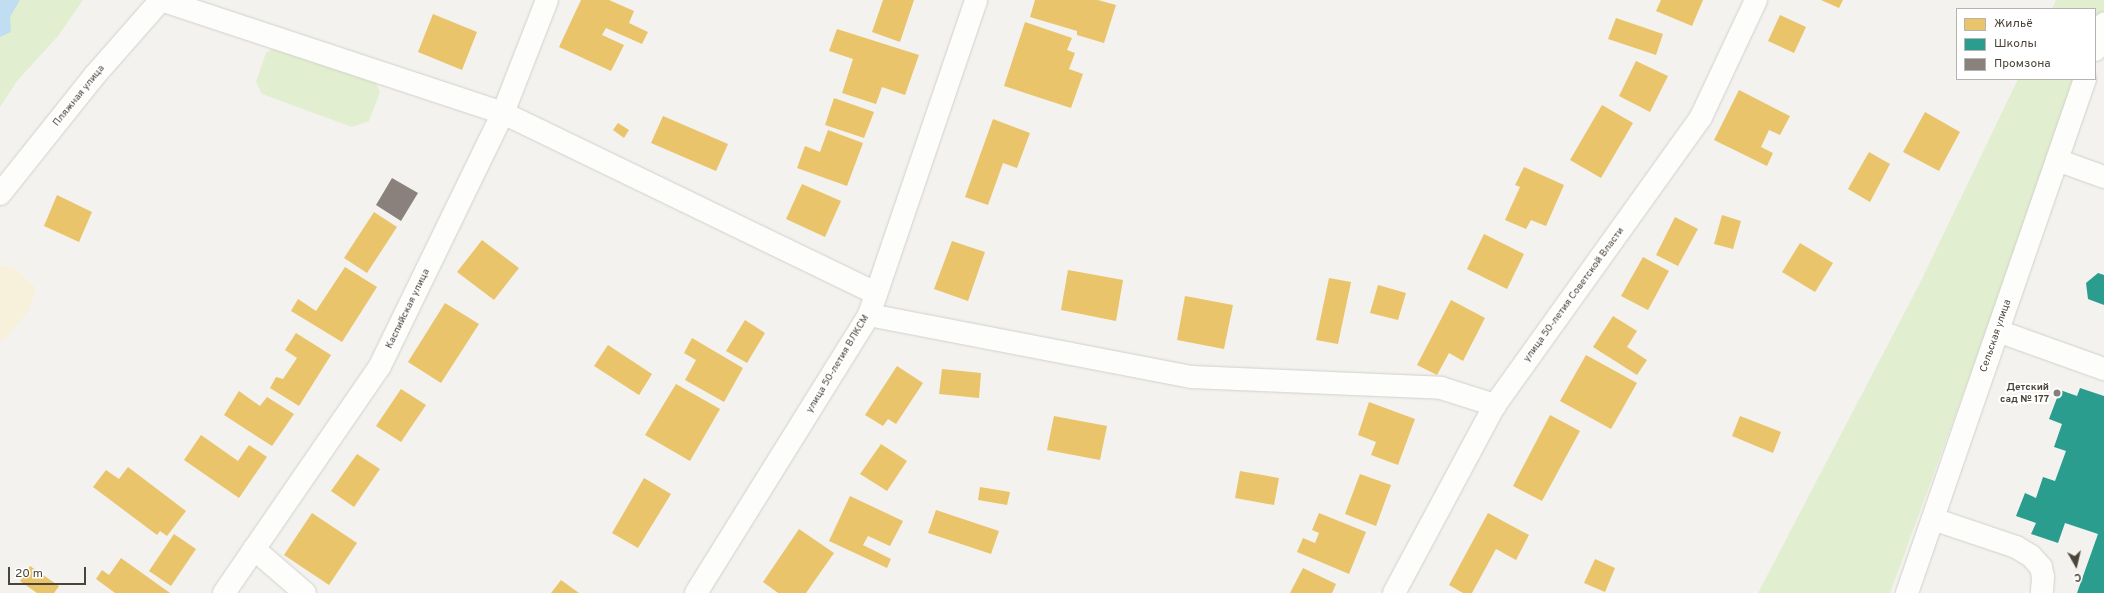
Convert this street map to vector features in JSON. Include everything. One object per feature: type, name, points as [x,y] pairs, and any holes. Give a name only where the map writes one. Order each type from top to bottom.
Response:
[{"type":"street","points":[[160,0],[503,113],[876,293]]},
{"type":"street","name":"Пляжная улица","points":[[0,194],[95,74],[160,0]]},
{"type":"street","name":"Каспийская улица","points":[[224,593],[380,366],[503,113],[547,0]]},
{"type":"street","name":"улица 50-летия ВЛКСМ","points":[[696,593],[869,315],[976,0]]},
{"type":"street","name":"улица 50-летия Советской Власти","points":[[1394,593],[1495,405],[1701,117],[1756,0]]},
{"type":"street","points":[[2096,47],[2104,24]]},
{"type":"street","name":"Сельская улица","points":[[1907,593],[2085,80]]},
{"type":"street","points":[[2057,160],[2104,177]]},
{"type":"street","points":[[869,315],[1192,377],[1441,388],[1495,405]]},
{"type":"street","points":[[1998,331],[2104,369]]},
{"type":"street","points":[[1933,519],[2016,547],[2031,556],[2042,572],[2042,593]]},
{"type":"street","points":[[254,549],[305,593]]},
{"type":"green space","points":[[0,0],[83,0],[58,36],[17,81],[0,107]]},
{"type":"green space","points":[[2056,0],[2104,0],[2104,10],[2096,32],[2096,8],[2052,8]]},
{"type":"green space","points":[[281,44],[373,76],[380,92],[369,121],[352,127],[262,94],[256,82],[266,53]]},
{"type":"green space","points":[[2018,80],[2079,80],[1890,593],[1758,593],[1919,285]]},
{"type":"sand","points":[[0,265],[15,268],[36,288],[29,310],[7,337],[0,342]]},
{"type":"water","points":[[0,0],[20,0],[10,17],[11,32],[0,37]]},
{"type":"building: Жильё","points":[[581,0],[609,0],[634,11],[629,23],[648,32],[642,44],[606,28],[602,35],[624,45],[611,71],[559,47]]},
{"type":"building: Жильё","points":[[883,0],[914,0],[900,42],[872,32]]},
{"type":"building: Жильё","points":[[1035,0],[1098,0],[1116,5],[1104,43],[1077,35],[1077,31],[1030,17]]},
{"type":"building: Жильё","points":[[1661,0],[1703,0],[1692,26],[1656,11]]},
{"type":"building: Жильё","points":[[1821,0],[1843,0],[1839,8]]},
{"type":"building: Жильё","points":[[433,14],[477,32],[462,70],[418,52]]},
{"type":"building: Жильё","points":[[1780,15],[1806,27],[1794,53],[1768,41]]},
{"type":"building: Жильё","points":[[1616,18],[1663,34],[1656,55],[1608,39]]},
{"type":"building: Жильё","points":[[1025,22],[1072,38],[1067,50],[1075,53],[1069,69],[1083,74],[1071,108],[1004,86]]},
{"type":"building: Жильё","points":[[837,29],[919,55],[905,95],[882,87],[876,104],[842,93],[853,59],[829,51]]},
{"type":"building: Жильё","points":[[1636,61],[1668,76],[1650,112],[1619,96]]},
{"type":"building: Жильё","points":[[1739,90],[1790,116],[1780,135],[1769,130],[1761,147],[1773,153],[1767,166],[1714,140]]},
{"type":"building: Жильё","points":[[834,98],[874,112],[864,138],[825,125]]},
{"type":"building: Жильё","points":[[1602,105],[1633,123],[1601,178],[1570,160]]},
{"type":"building: Жильё","points":[[1925,112],[1960,132],[1939,171],[1903,152]]},
{"type":"building: Жильё","points":[[663,116],[728,144],[716,171],[651,143]]},
{"type":"building: Жильё","points":[[993,119],[1030,133],[1017,168],[1003,163],[988,205],[965,197]]},
{"type":"building: Жильё","points":[[618,123],[629,130],[624,138],[613,130]]},
{"type":"building: Жильё","points":[[828,130],[863,143],[847,186],[797,168],[805,146],[820,152]]},
{"type":"building: Жильё","points":[[1869,152],[1890,164],[1870,202],[1848,189]]},
{"type":"building: Жильё","points":[[1524,167],[1564,185],[1546,226],[1531,220],[1526,229],[1505,220],[1520,187],[1515,185]]},
{"type":"building: Жильё","points":[[802,184],[841,201],[825,237],[786,219]]},
{"type":"building: Жильё","points":[[57,195],[92,212],[79,242],[44,226]]},
{"type":"building: Жильё","points":[[374,212],[397,227],[367,273],[344,258]]},
{"type":"building: Жильё","points":[[1722,215],[1741,221],[1733,249],[1714,244]]},
{"type":"building: Жильё","points":[[1675,217],[1698,229],[1678,266],[1656,255]]},
{"type":"building: Жильё","points":[[1484,234],[1524,254],[1507,289],[1467,269]]},
{"type":"building: Жильё","points":[[482,240],[519,268],[494,300],[457,272]]},
{"type":"building: Жильё","points":[[952,241],[985,252],[968,301],[934,289]]},
{"type":"building: Жильё","points":[[1800,243],[1833,263],[1815,292],[1782,272]]},
{"type":"building: Жильё","points":[[1643,257],[1669,271],[1648,310],[1621,296]]},
{"type":"building: Жильё","points":[[345,267],[377,287],[342,342],[291,311],[298,299],[316,311]]},
{"type":"building: Жильё","points":[[1068,270],[1123,280],[1116,321],[1061,310]]},
{"type":"building: Жильё","points":[[1329,278],[1351,282],[1338,344],[1316,340]]},
{"type":"building: Жильё","points":[[1378,285],[1406,293],[1398,320],[1370,313]]},
{"type":"building: Жильё","points":[[1185,296],[1233,305],[1224,349],[1177,340]]},
{"type":"building: Жильё","points":[[1451,300],[1485,318],[1463,361],[1449,353],[1437,375],[1417,365]]},
{"type":"building: Жильё","points":[[445,303],[479,324],[441,383],[408,362]]},
{"type":"building: Жильё","points":[[1613,316],[1637,331],[1627,347],[1647,360],[1637,375],[1593,347]]},
{"type":"building: Жильё","points":[[745,320],[765,333],[747,363],[726,351]]},
{"type":"building: Жильё","points":[[296,333],[331,355],[299,406],[270,388],[276,377],[283,379],[297,358],[285,350]]},
{"type":"building: Жильё","points":[[692,338],[743,368],[724,402],[685,380],[696,360],[684,353]]},
{"type":"building: Жильё","points":[[608,345],[652,374],[639,395],[594,366]]},
{"type":"building: Жильё","points":[[1586,355],[1637,383],[1611,429],[1560,401]]},
{"type":"building: Жильё","points":[[897,366],[923,383],[896,424],[888,419],[883,426],[865,415]]},
{"type":"building: Жильё","points":[[942,369],[981,373],[979,398],[939,394]]},
{"type":"building: Жильё","points":[[676,384],[720,409],[690,461],[645,435]]},
{"type":"building: Жильё","points":[[401,389],[426,405],[401,442],[376,426]]},
{"type":"building: Жильё","points":[[239,391],[260,406],[267,397],[294,414],[272,446],[224,415]]},
{"type":"building: Жильё","points":[[1369,402],[1415,419],[1398,465],[1371,455],[1376,442],[1358,435]]},
{"type":"building: Жильё","points":[[1550,415],[1580,431],[1542,501],[1513,486]]},
{"type":"building: Жильё","points":[[1054,416],[1107,426],[1100,460],[1047,450]]},
{"type":"building: Жильё","points":[[1740,416],[1781,432],[1773,453],[1732,436]]},
{"type":"building: Жильё","points":[[201,435],[238,461],[249,445],[267,457],[239,498],[184,460]]},
{"type":"building: Жильё","points":[[881,444],[907,461],[887,491],[860,474]]},
{"type":"building: Жильё","points":[[357,454],[380,469],[354,507],[331,491]]},
{"type":"building: Жильё","points":[[128,467],[186,511],[167,536],[160,531],[157,535],[93,487],[106,470],[119,479]]},
{"type":"building: Жильё","points":[[1240,471],[1279,478],[1274,505],[1235,498]]},
{"type":"building: Жильё","points":[[1360,474],[1391,485],[1376,526],[1345,514]]},
{"type":"building: Жильё","points":[[644,478],[671,494],[638,548],[612,533]]},
{"type":"building: Жильё","points":[[980,487],[1010,492],[1007,505],[978,500]]},
{"type":"building: Жильё","points":[[850,496],[903,521],[890,546],[868,536],[863,545],[891,559],[887,568],[829,541]]},
{"type":"building: Жильё","points":[[936,510],[999,531],[991,554],[928,533]]},
{"type":"building: Жильё","points":[[312,513],[357,543],[329,585],[284,555]]},
{"type":"building: Жильё","points":[[1319,513],[1366,532],[1349,574],[1297,552],[1303,538],[1315,543],[1319,533],[1312,530]]},
{"type":"building: Жильё","points":[[1488,513],[1529,535],[1516,560],[1496,549],[1472,593],[1463,593],[1449,585]]},
{"type":"building: Жильё","points":[[799,529],[834,553],[806,593],[778,593],[763,582]]},
{"type":"building: Жильё","points":[[174,534],[196,549],[171,586],[149,571]]},
{"type":"building: Жильё","points":[[121,558],[170,593],[115,593],[96,579],[102,570],[109,575]]},
{"type":"building: Жильё","points":[[1595,559],[1615,568],[1605,592],[1584,583]]},
{"type":"building: Жильё","points":[[30,566],[59,586],[54,593],[37,593],[20,581]]},
{"type":"building: Жильё","points":[[1303,568],[1336,584],[1332,593],[1290,593]]},
{"type":"building: Жильё","points":[[561,580],[579,593],[551,593]]},
{"type":"building: Школы","points":[[2098,273],[2104,275],[2104,305],[2088,299],[2086,283]]},
{"type":"building: Школы","points":[[2080,388],[2104,396],[2104,593],[2077,593],[2098,534],[2065,523],[2058,543],[2031,534],[2036,523],[2016,516],[2025,493],[2036,498],[2043,477],[2055,481],[2066,451],[2054,447],[2062,424],[2049,419],[2060,390],[2077,396]]},
{"type":"building: Промзона","points":[[392,178],[418,193],[401,221],[376,205]]},
{"type":"place","name":"Детский сад № 177","points":[[2057,393]]}]
